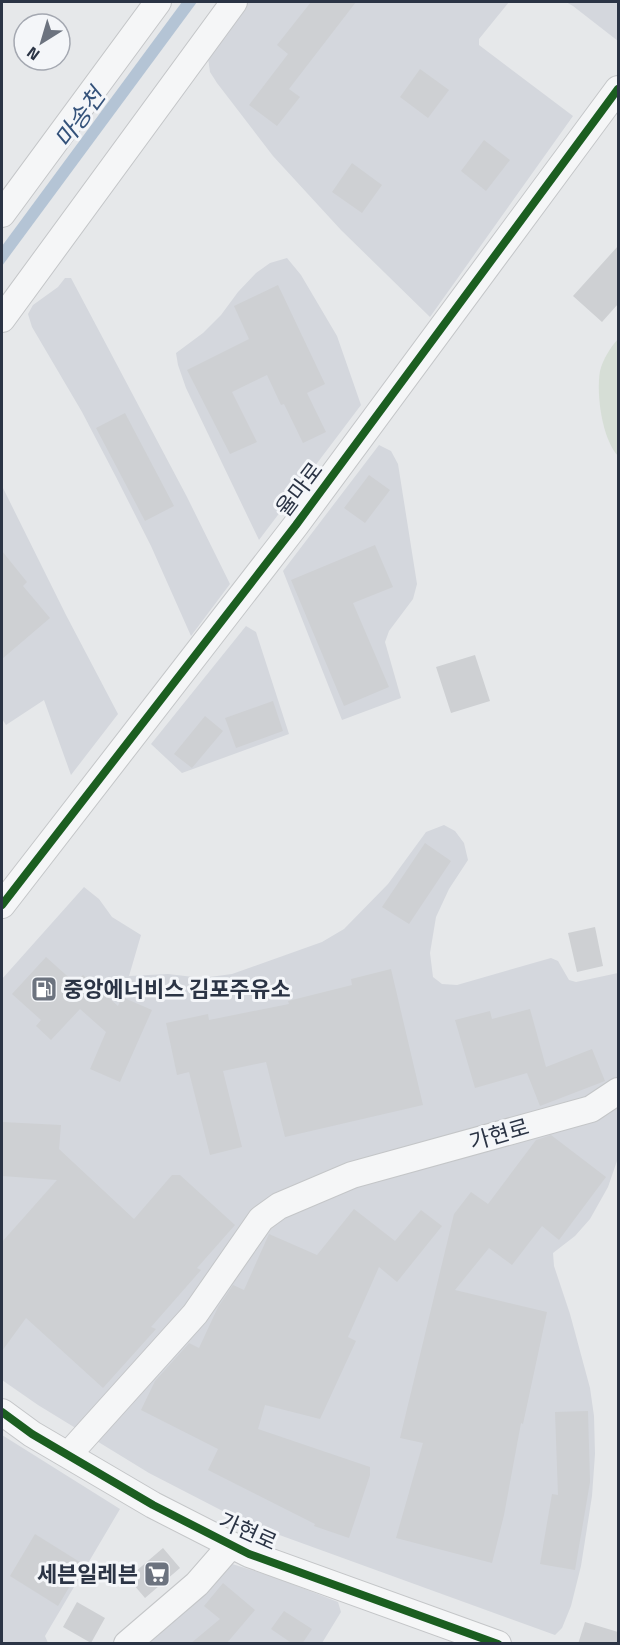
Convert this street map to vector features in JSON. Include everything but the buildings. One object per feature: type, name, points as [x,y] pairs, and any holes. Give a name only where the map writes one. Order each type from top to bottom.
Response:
[{"type":"street","points":[[2,214],[158,2]]},
{"type":"street","points":[[2,319],[234,2]]},
{"type":"street","name":"율마로","points":[[2,905],[296,525],[618,89]]},
{"type":"street","name":"가현로","points":[[68,1455],[195,1314],[261,1219],[279,1206],[352,1174],[591,1108],[618,1091]]},
{"type":"street","name":"가현로","points":[[2,1412],[32,1434],[153,1505],[249,1554],[498,1644]]},
{"type":"street","name":"가현로","points":[[127,1644],[196,1584],[231,1545]]},
{"type":"shaded area","points":[[243,2],[509,2],[479,39],[479,45],[573,116],[430,317],[341,230],[273,156],[210,72],[208,58]]},
{"type":"shaded area","points":[[566,2],[618,2],[618,41],[573,6]]},
{"type":"shaded area","points":[[287,258],[301,275],[337,336],[361,405],[259,540],[186,388],[176,353],[203,333],[221,315],[256,273],[270,263]]},
{"type":"shaded area","points":[[65,278],[71,278],[187,497],[230,584],[191,636],[151,546],[116,477],[82,412],[32,327],[28,314],[33,305],[58,287]]},
{"type":"shaded area","points":[[618,339],[618,456],[604,428],[599,381],[601,367]]},
{"type":"shaded area","points":[[379,445],[391,451],[398,464],[417,584],[413,599],[389,631],[385,642],[401,698],[342,720],[283,571]]},
{"type":"shaded area","points":[[2,486],[118,714],[71,775],[44,700],[6,725],[2,719]]},
{"type":"shaded area","points":[[246,626],[256,632],[289,734],[182,773],[151,744]]},
{"type":"shaded area","points":[[444,825],[455,831],[464,843],[468,860],[449,889],[436,917],[430,953],[433,977],[442,984],[457,985],[551,958],[558,961],[569,980],[576,982],[618,973],[618,1158],[608,1187],[590,1219],[575,1236],[553,1253],[554,1266],[590,1388],[594,1416],[595,1454],[592,1496],[581,1566],[571,1606],[562,1628],[555,1635],[244,1522],[149,1473],[38,1405],[2,1380],[2,979],[84,887],[99,899],[112,917],[141,935],[129,976],[168,974],[202,978],[232,974],[322,942],[344,929],[388,884],[426,832]]},
{"type":"shaded area","points":[[2,1435],[120,1509],[45,1636],[48,1643],[2,1643]]},
{"type":"shaded area","points":[[229,1563],[274,1577],[338,1602],[341,1612],[322,1643],[140,1644]]},
{"type":"water","points":[[182,2],[197,2],[2,266],[2,246]]},
{"type":"cycle path","points":[[2,905],[296,525],[618,89]]},
{"type":"cycle path","points":[[2,1412],[32,1434],[153,1505],[249,1554],[498,1644]]},
{"type":"place","name":"중앙에너비스 김포주유소","points":[[44,989]]},
{"type":"place","name":"세븐일레븐","points":[[157,1574]]},
{"type":"water label","name":"마송천","points":[[80,118]]}]
